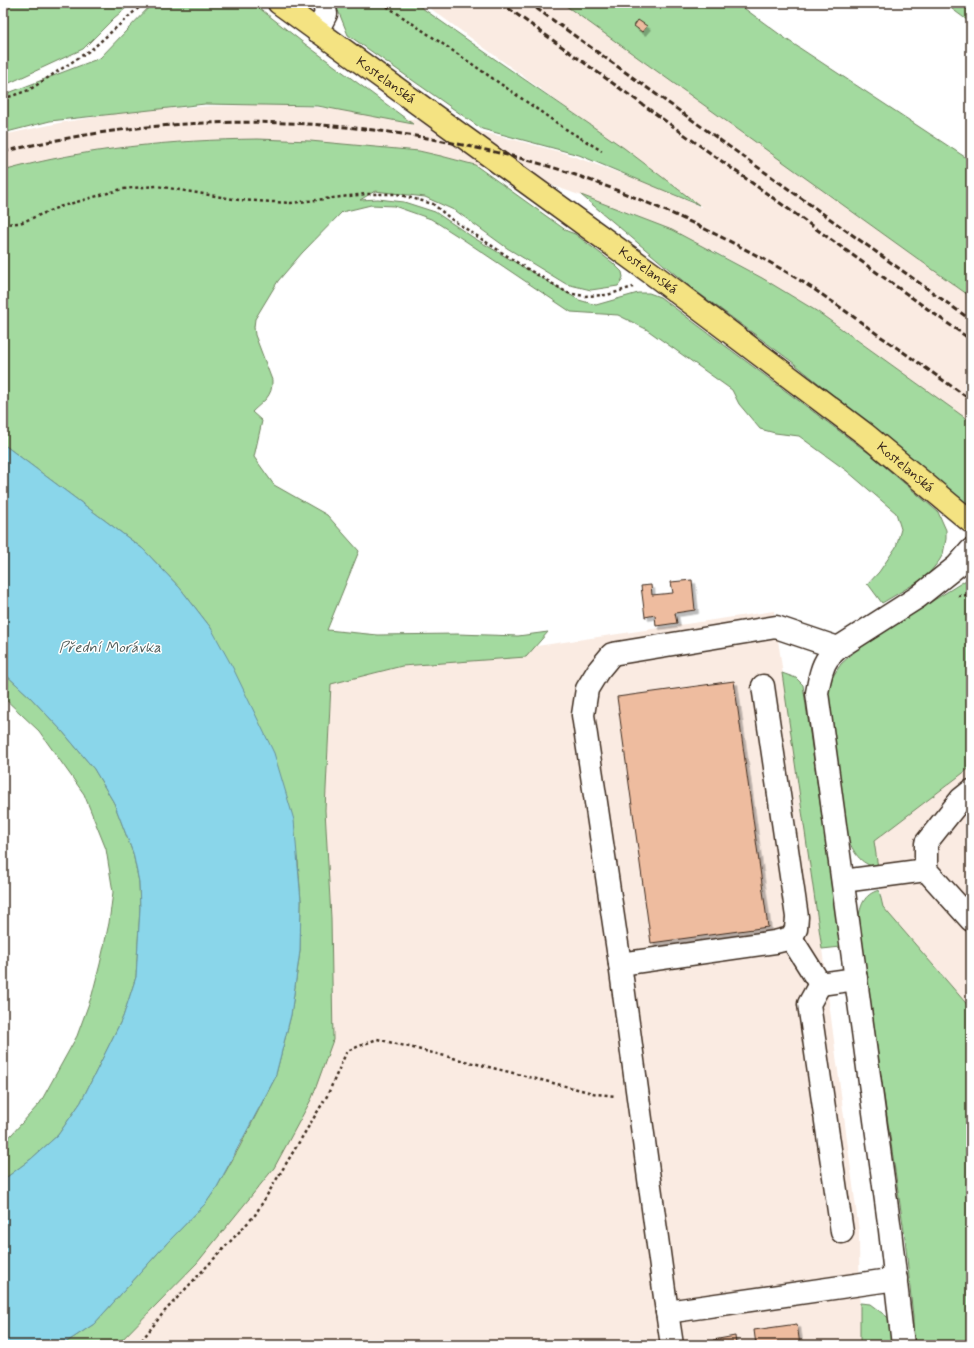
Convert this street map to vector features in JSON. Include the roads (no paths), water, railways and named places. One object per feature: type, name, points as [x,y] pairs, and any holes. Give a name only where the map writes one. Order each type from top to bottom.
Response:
[{"type":"main road","name":"Kostelanská","points":[[279,3],[658,278],[865,434],[971,522]]},
{"type":"lane","points":[[318,31],[326,14],[324,3]]},
{"type":"lane","points":[[904,1345],[817,693],[818,683],[824,665],[828,658],[838,648],[918,597],[957,566],[971,550]]},
{"type":"lane","points":[[672,1345],[620,964],[583,715],[587,688],[598,671],[612,654],[776,626],[838,648]]},
{"type":"lane","points":[[620,964],[769,943],[791,938],[796,929],[797,917],[763,686]]},
{"type":"lane","points":[[971,791],[961,799],[926,843],[926,870],[971,920]]},
{"type":"lane","points":[[842,881],[926,870]]},
{"type":"lane","points":[[791,938],[820,984]]},
{"type":"lane","points":[[820,984],[856,979]]},
{"type":"lane","points":[[820,984],[809,1004],[842,1232]]},
{"type":"lane","points":[[667,1312],[896,1279]]},
{"type":"water","name":"Přední Morávka","points":[[3,444],[143,549],[180,588],[211,628],[233,668],[274,753],[294,820],[301,901],[300,951],[291,1015],[275,1078],[217,1187],[206,1203],[167,1243],[94,1324],[62,1345],[3,1345],[3,1180],[31,1159],[58,1135],[81,1102],[123,1017],[136,977],[140,908],[139,882],[133,853],[114,803],[94,769],[63,732],[30,697],[3,672]]},
{"type":"railway","points":[[501,3],[971,340]]},
{"type":"railway","points":[[529,3],[971,320]]},
{"type":"railway","points":[[3,152],[57,140],[112,131],[167,125],[222,122],[333,126],[388,132],[443,141],[519,158],[549,166],[617,190],[694,224],[769,262],[824,296],[971,400]]}]
